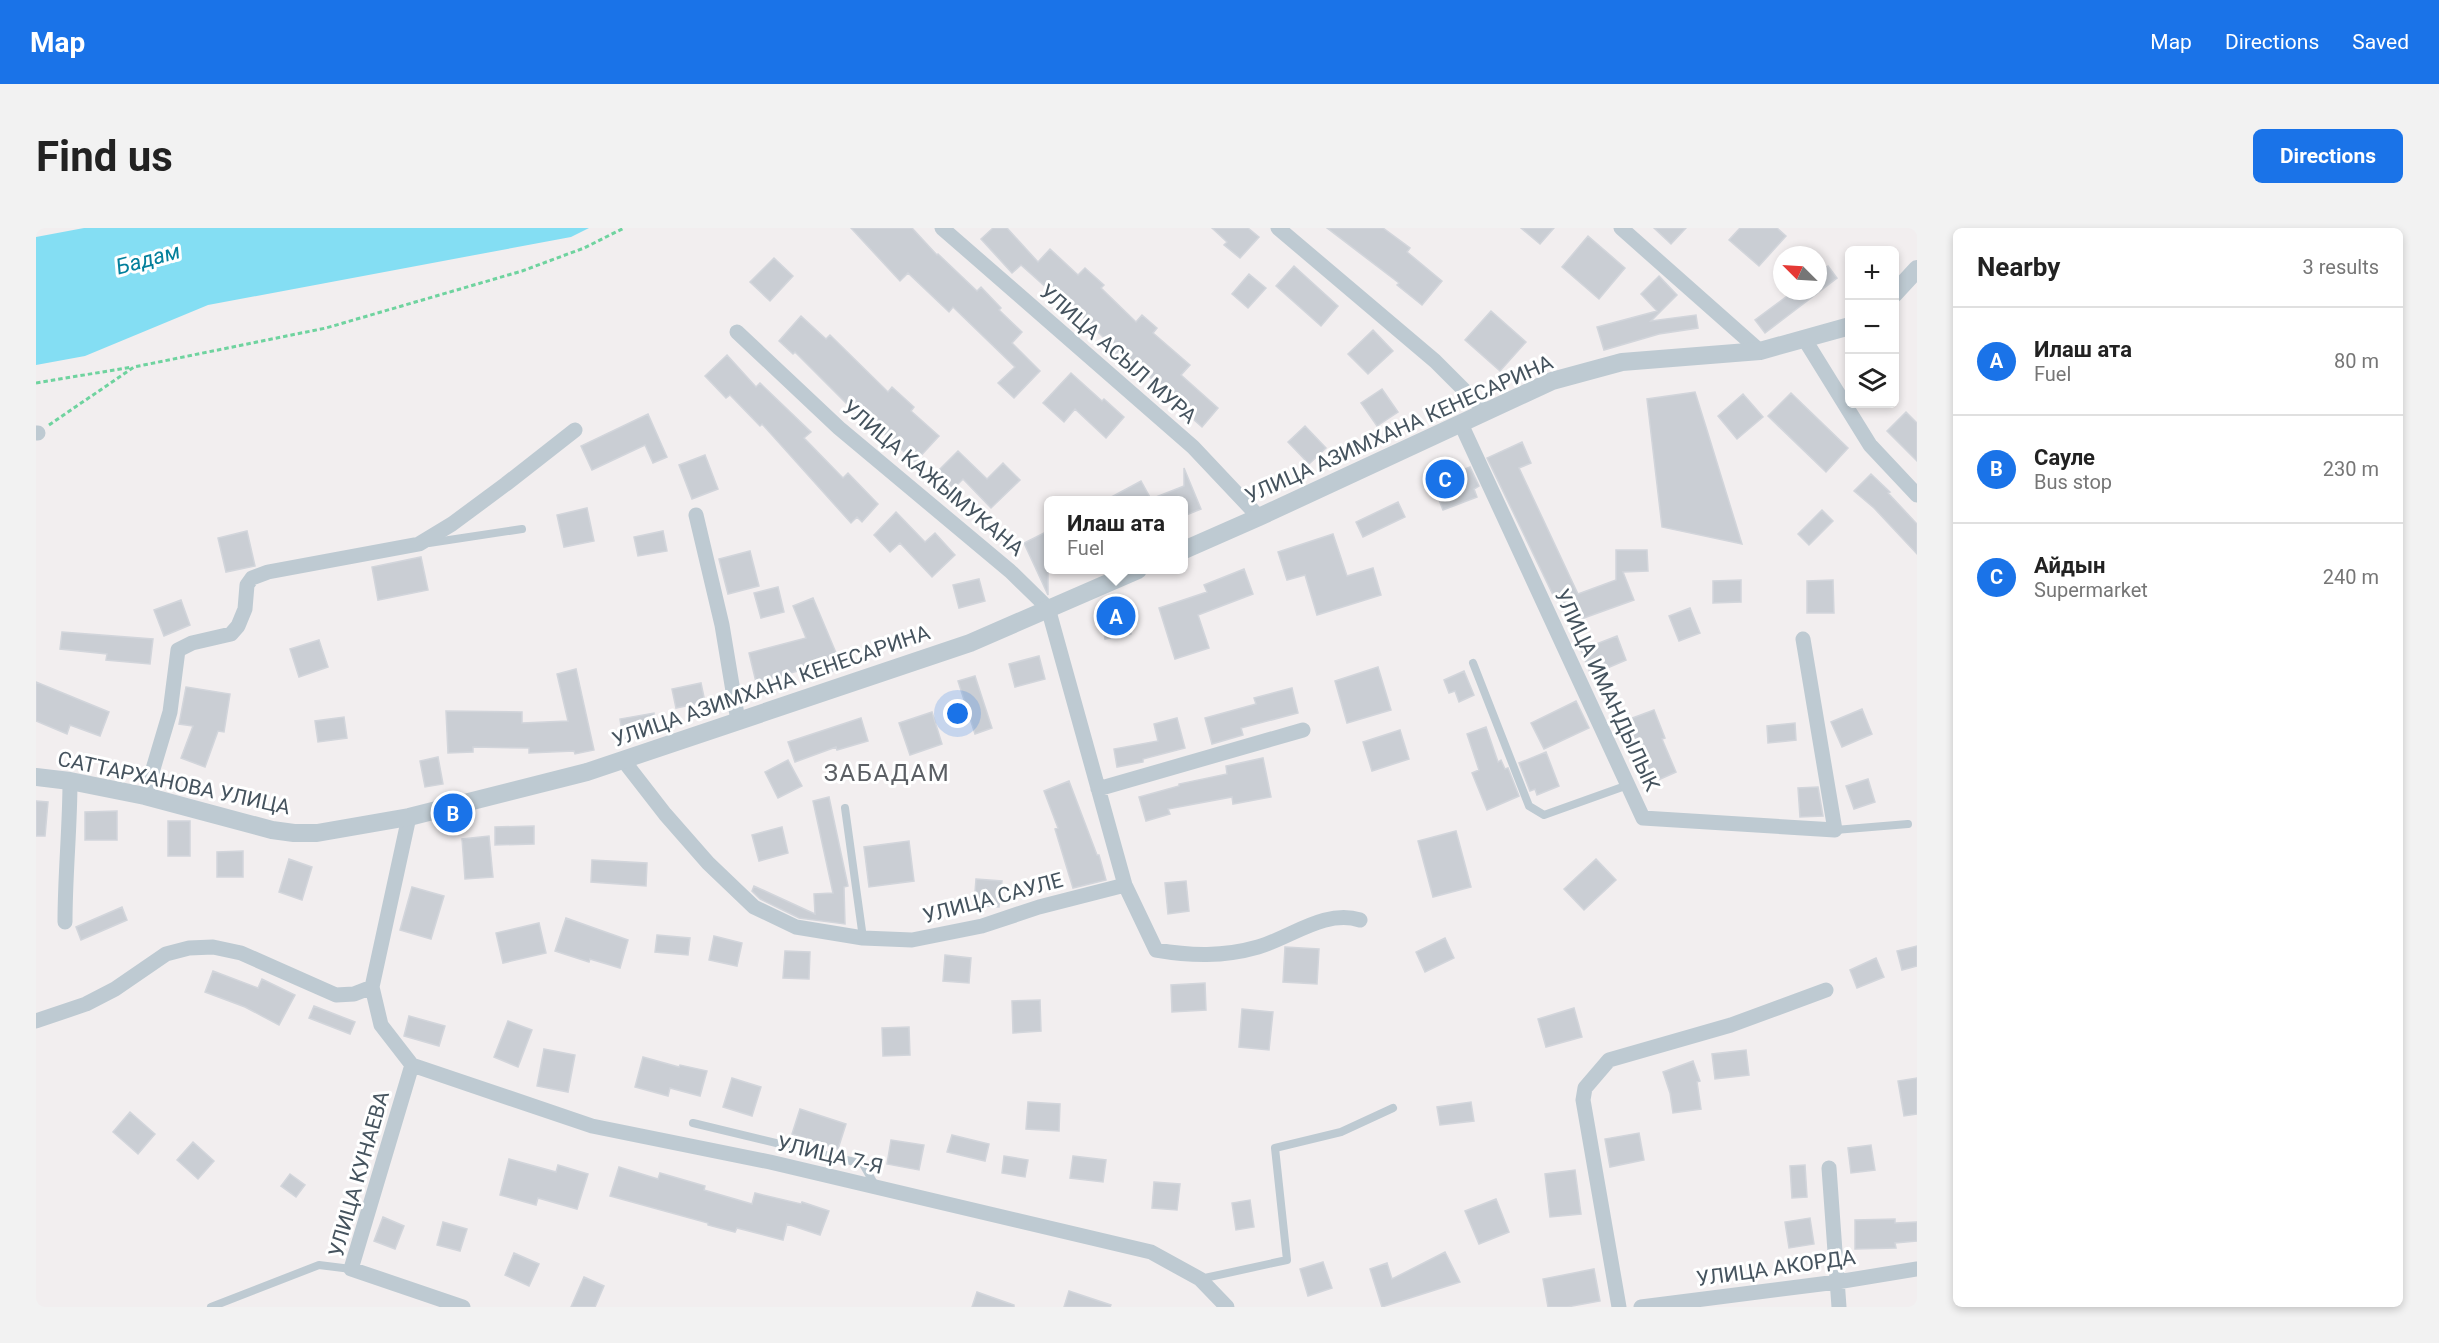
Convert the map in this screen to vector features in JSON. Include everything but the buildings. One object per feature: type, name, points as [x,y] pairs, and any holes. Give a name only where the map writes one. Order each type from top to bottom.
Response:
[{"type":"street","name":"УЛИЦА АСЫЛ МУРА","points":[[942,228],[1193,447],[1259,517]]},
{"type":"street","points":[[1278,228],[1435,361],[1486,412]]},
{"type":"street","points":[[1621,228],[1760,351]]},
{"type":"street","points":[[1899,289],[1917,269]]},
{"type":"street","name":"УЛИЦА АЗИМХАНА КЕНЕСАРИНА","points":[[1188,548],[1552,381],[1622,362],[1760,351],[1845,328]]},
{"type":"street","name":"УЛИЦА КАЖЫМУКАНА","points":[[737,332],[839,428],[1010,571],[1048,608]]},
{"type":"street","points":[[1805,340],[1870,445],[1917,495]]},
{"type":"street","name":"УЛИЦА ИМАНДЫЛЫК","points":[[1461,424],[1643,818],[1835,830]]},
{"type":"street","points":[[145,796],[170,712],[178,650],[192,643],[231,634],[238,626],[244,609],[247,585],[252,578],[268,572],[419,544],[452,524],[575,430]]},
{"type":"street","points":[[696,515],[722,625],[738,721]]},
{"type":"street","name":"УЛИЦА АЗИМХАНА КЕНЕСАРИНА","points":[[409,817],[587,772],[970,643],[1129,574]]},
{"type":"street","points":[[1048,608],[1125,885],[1156,950],[1185,955],[1224,953],[1258,947],[1327,920],[1350,917],[1360,920]]},
{"type":"street","points":[[1803,639],[1835,830]]},
{"type":"street","points":[[1098,789],[1303,730]]},
{"type":"street","name":"УЛИЦА САУЛЕ","points":[[623,760],[665,814],[708,863],[754,907],[796,927],[863,938],[912,940],[982,926],[1039,907],[1125,885]]},
{"type":"street","name":"САТТАРХАНОВА УЛИЦА","points":[[36,777],[70,781],[145,796],[272,830],[294,833],[316,833],[409,817]]},
{"type":"street","points":[[65,922],[70,781]]},
{"type":"street","points":[[409,817],[372,987],[381,1025],[412,1065]]},
{"type":"street","points":[[36,1021],[86,1004],[115,989],[166,954],[189,948],[213,947],[241,953],[336,995],[354,994],[372,987]]},
{"type":"street","points":[[1618,1307],[1583,1100],[1586,1088],[1609,1060],[1731,1025],[1826,990]]},
{"type":"street","name":"УЛИЦА 7-Я","points":[[412,1065],[592,1126],[770,1162],[1150,1252],[1200,1279],[1227,1307]]},
{"type":"street","name":"УЛИЦА КУНАЕВА","points":[[412,1065],[351,1269],[463,1307]]},
{"type":"street","points":[[1829,1168],[1839,1307]]},
{"type":"street","name":"УЛИЦА АКОРДА","points":[[1641,1307],[1837,1282],[1917,1269]]},
{"type":"lane","points":[[419,544],[522,529]]},
{"type":"lane","points":[[1473,663],[1528,806],[1544,815],[1628,784]]},
{"type":"lane","points":[[845,808],[863,938]]},
{"type":"lane","points":[[1835,830],[1908,824]]},
{"type":"lane","points":[[1200,1279],[1287,1260],[1275,1148],[1341,1132],[1393,1108]]},
{"type":"lane","points":[[693,1123],[863,1164],[877,1188]]},
{"type":"lane","points":[[211,1307],[319,1265],[351,1269]]},
{"type":"path","points":[[36,383],[134,367],[326,328],[522,271],[584,248],[624,228]]},
{"type":"path","points":[[37,433],[75,410],[134,367]]},
{"type":"water","name":"Бадам","points":[[84,228],[589,228],[571,237],[208,305],[85,356],[36,365],[36,237]]},
{"type":"place","name":"Айдын","points":[[1445,479]]},
{"type":"place","name":"Илаш ата","points":[[1116,616]]},
{"type":"place","name":"Сауле","points":[[453,813]]},
{"type":"district","name":"ЗАБАДАМ","points":[[887,773]]}]
